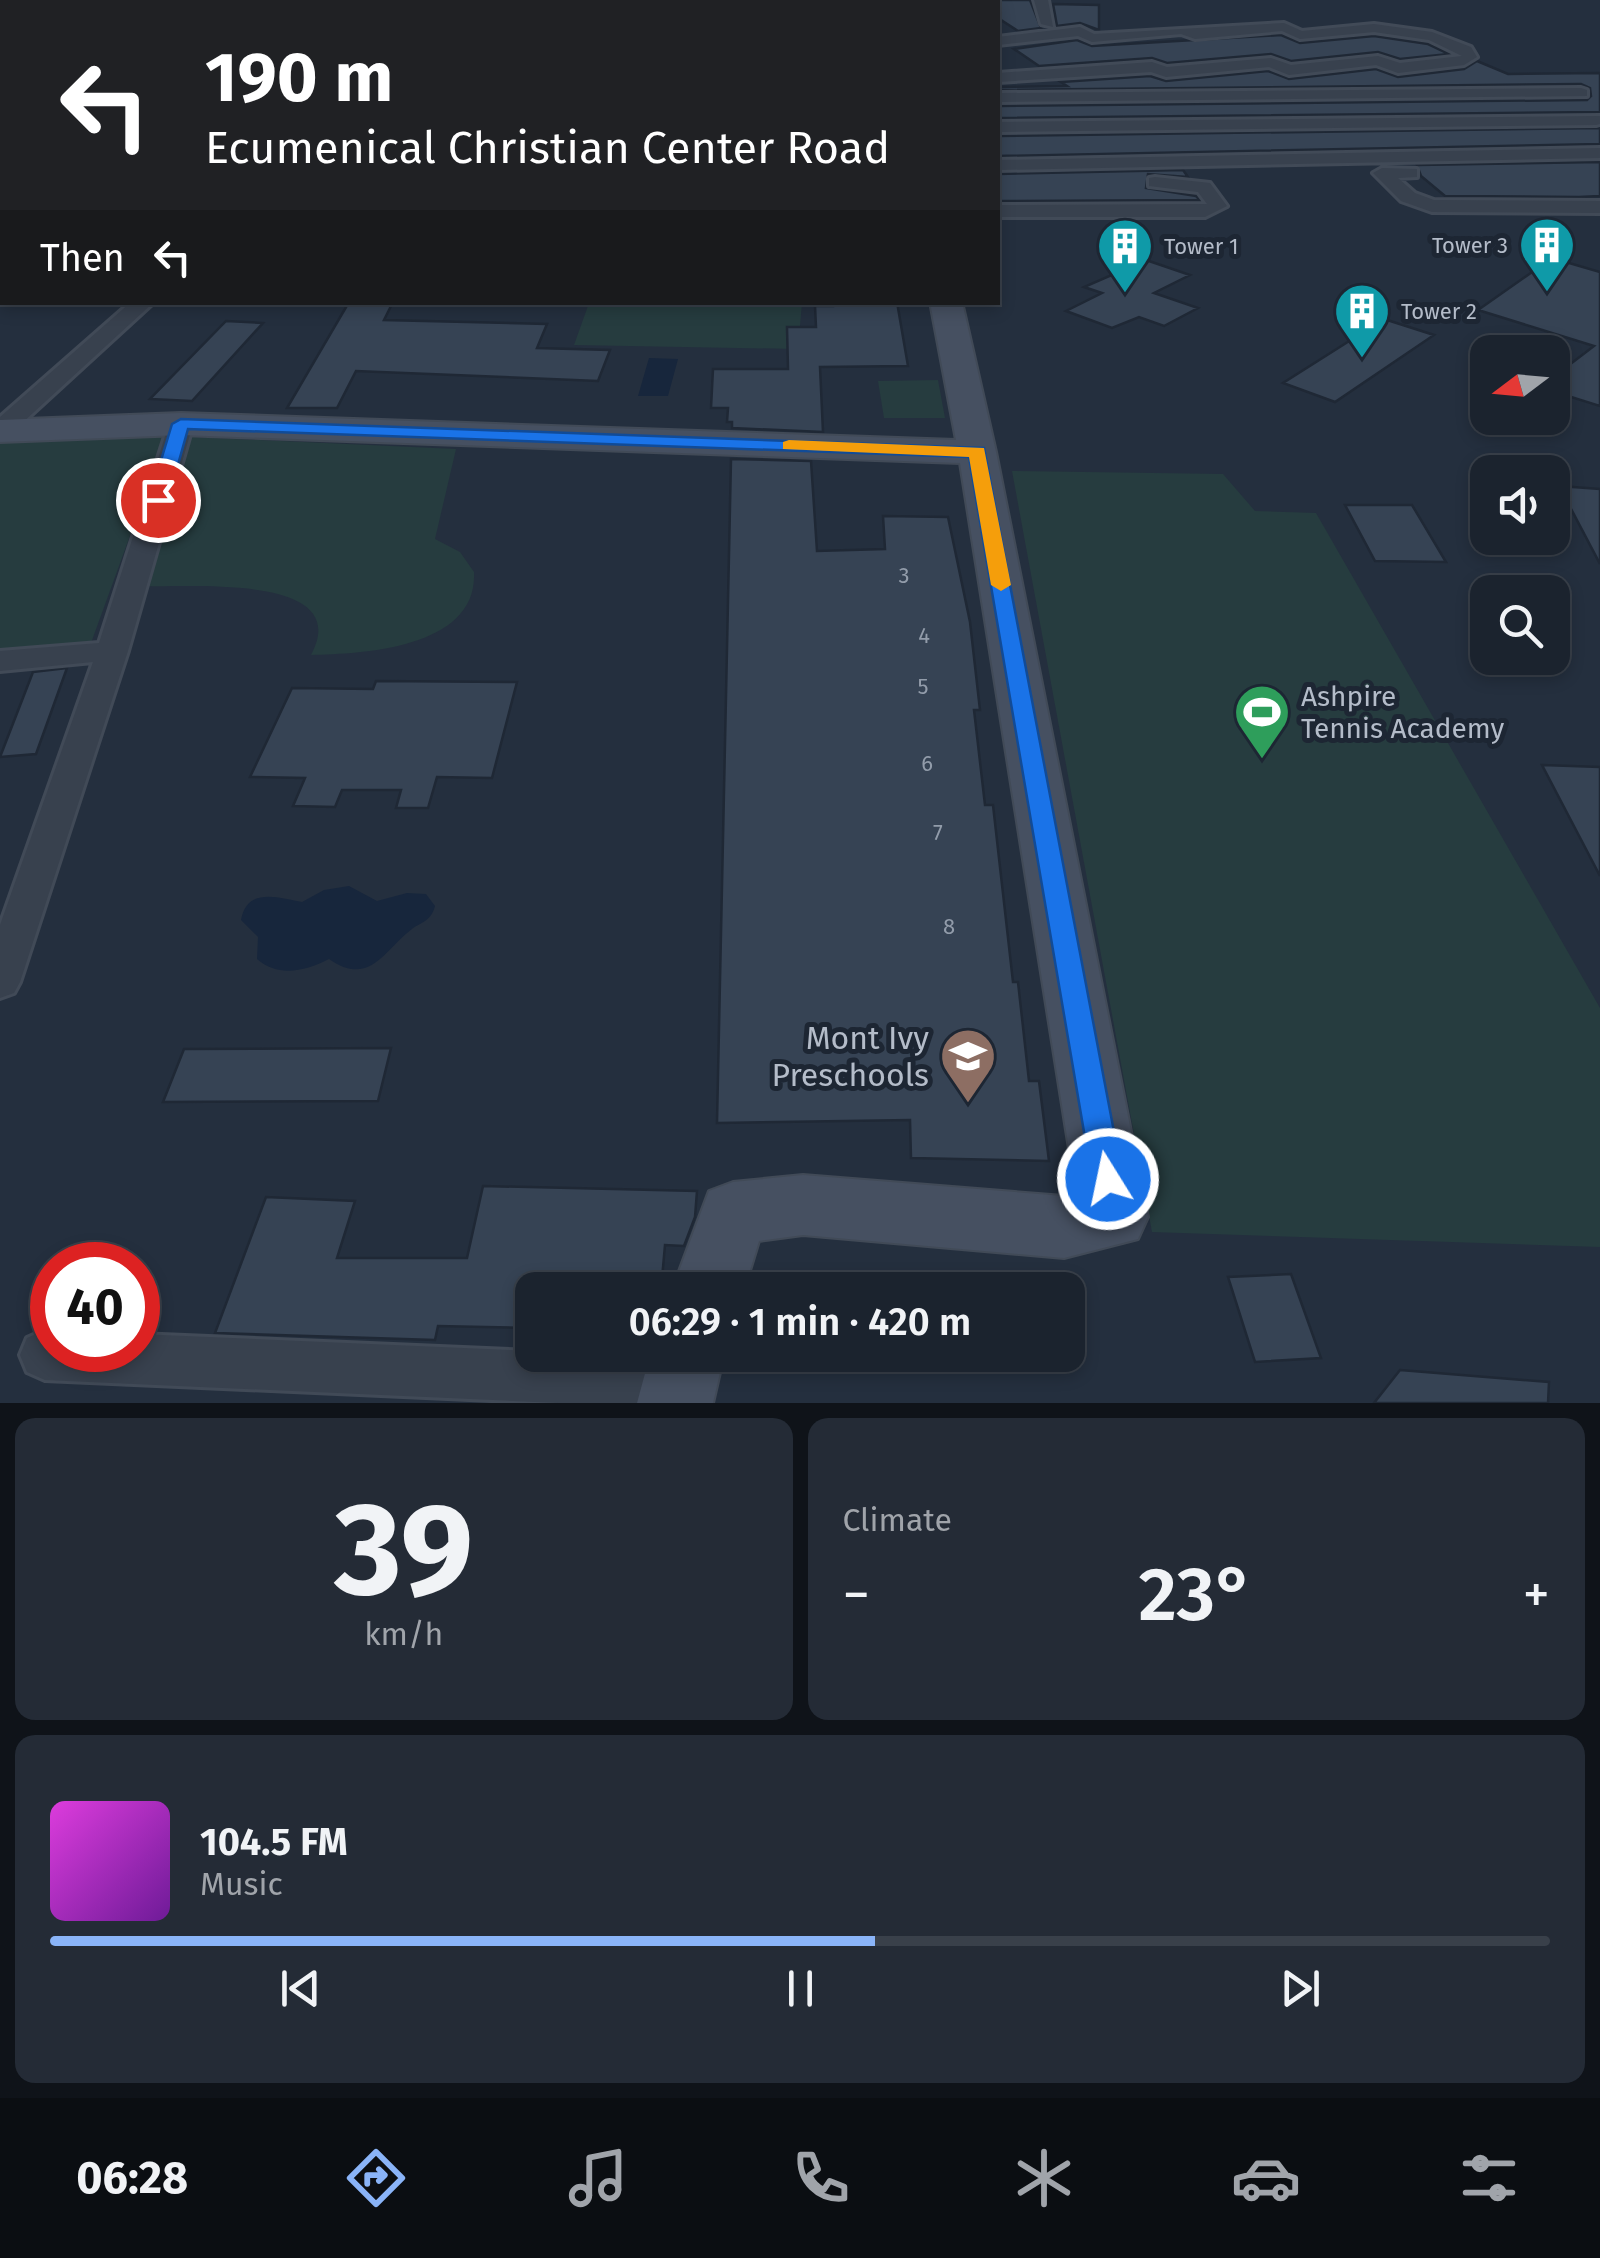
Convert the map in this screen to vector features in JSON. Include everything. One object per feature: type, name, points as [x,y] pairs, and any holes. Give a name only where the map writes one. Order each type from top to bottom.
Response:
[{"type":"street","points":[[1041,0],[1048,24]]},
{"type":"street","points":[[1000,39],[1080,31],[1092,38],[1183,30],[1195,35],[1284,27],[1300,34],[1374,28],[1432,36],[1466,50],[1470,57],[1464,61],[1398,68],[1378,60],[1289,70],[1271,62],[1166,72],[1152,67],[1000,78]]},
{"type":"street","points":[[1000,43],[1026,69],[1000,70]]},
{"type":"street","points":[[1000,98],[1581,93]]},
{"type":"street","points":[[1000,128],[1596,120]]},
{"type":"street","points":[[1130,174],[1600,152]]},
{"type":"street","points":[[1530,154],[1551,168]]},
{"type":"street","points":[[1492,156],[1513,169]]},
{"type":"street","points":[[1000,166],[1048,175]]},
{"type":"street","points":[[1600,166],[1513,169],[1386,182],[1408,198],[1447,208],[1600,207]]},
{"type":"street","points":[[1000,211],[1205,211],[1218,206],[1204,187],[1130,174]]},
{"type":"street","points":[[1000,185],[1048,175]]},
{"type":"street","points":[[1000,177],[1187,175],[1208,178],[1223,187]]},
{"type":"street","points":[[0,430],[141,305]]},
{"type":"street","points":[[714,1272],[733,1213],[803,1205],[1064,1226],[1114,1217],[977,452],[947,305]]},
{"type":"street","points":[[0,430],[181,424],[977,452]]},
{"type":"street","points":[[0,982],[112,651],[181,424]]},
{"type":"street","points":[[0,661],[112,651]]},
{"type":"street","points":[[160,1360],[680,1380]]},
{"type":"green space","points":[[588,305],[802,305],[798,349],[574,345]]},
{"type":"green space","points":[[938,380],[945,418],[884,418],[878,381]]},
{"type":"green space","points":[[168,431],[91,643],[0,651],[0,438]]},
{"type":"green space","points":[[191,437],[456,449],[435,539],[460,552],[474,572],[470,597],[458,617],[414,642],[359,652],[311,655],[318,629],[310,610],[289,598],[229,587],[146,586]]},
{"type":"green space","name":"Ashpire Tennis Academy","points":[[1012,471],[1223,474],[1255,511],[1316,513],[1600,1008],[1600,1247],[1152,1232]]},
{"type":"water","points":[[649,358],[678,359],[668,396],[638,396]]},
{"type":"water","points":[[349,886],[377,901],[407,893],[426,894],[435,906],[429,918],[366,968],[343,967],[329,959],[311,967],[283,971],[257,959],[258,937],[241,920],[250,902],[275,897],[302,902],[324,890]]},
{"type":"building","points":[[1000,0],[1030,0],[1041,28],[1018,31],[1000,19]]},
{"type":"building","points":[[1053,4],[1099,5],[1099,30],[1080,23],[1057,26]]},
{"type":"building","points":[[1281,35],[1300,43],[1374,36],[1428,44],[1449,54],[1400,59],[1378,52],[1291,61],[1271,54],[1167,63],[1152,58],[1039,66],[1014,49],[1077,40],[1092,46]]},
{"type":"building","points":[[1477,61],[1508,74],[1600,73],[1600,112],[1000,118],[1000,106],[1587,100],[1591,96],[1590,88],[1581,84],[1000,90],[1150,76],[1166,81],[1268,71],[1289,79],[1376,69],[1398,77],[1464,69]]},
{"type":"building","points":[[1600,128],[1600,144],[1000,156],[1000,136]]},
{"type":"building","points":[[1600,162],[1600,196],[1579,197],[1445,196],[1421,176],[1417,165]]},
{"type":"building","points":[[1183,170],[1188,177],[1148,174],[1146,188],[1196,196],[1200,200],[1000,201],[1000,174]]},
{"type":"building","points":[[1552,258],[1600,272],[1600,406],[1570,397],[1570,364],[1594,346],[1570,339],[1570,335],[1559,335],[1478,310]]},
{"type":"building","name":"Tower 1","points":[[1146,260],[1190,275],[1154,293],[1198,308],[1164,326],[1139,317],[1112,328],[1066,311],[1102,293],[1084,287]]},
{"type":"building","points":[[347,305],[392,305],[384,320],[547,324],[537,348],[610,350],[598,381],[356,371],[337,408],[287,408]]},
{"type":"building","points":[[898,305],[908,366],[820,367],[823,432],[732,428],[732,422],[727,422],[728,408],[711,408],[713,369],[788,369],[787,327],[816,327],[815,306]]},
{"type":"building","points":[[1384,319],[1434,335],[1335,402],[1283,383]]},
{"type":"building","points":[[226,321],[263,323],[192,401],[150,399]]},
{"type":"building","points":[[731,459],[811,461],[817,551],[885,549],[883,516],[948,517],[970,622],[980,710],[974,710],[985,805],[993,805],[1013,982],[1018,982],[1029,1081],[1039,1081],[1049,1161],[911,1158],[910,1120],[717,1123]]},
{"type":"building","points":[[1570,487],[1600,489],[1600,564],[1570,507]]},
{"type":"building","points":[[1345,505],[1412,505],[1446,562],[1375,561]]},
{"type":"building","points":[[67,668],[36,754],[0,757],[33,672]]},
{"type":"building","points":[[376,681],[517,682],[492,778],[437,777],[428,808],[396,808],[401,790],[342,790],[335,807],[293,806],[305,778],[250,777],[292,688],[373,689]]},
{"type":"building","points":[[1542,765],[1600,767],[1600,876]]},
{"type":"building","points":[[391,1048],[378,1101],[163,1102],[184,1049]]},
{"type":"building","points":[[483,1186],[697,1191],[695,1217],[684,1246],[665,1245],[663,1272],[515,1272],[515,1328],[438,1326],[435,1340],[215,1333],[266,1197],[355,1201],[337,1258],[467,1258]]},
{"type":"building","points":[[1291,1274],[1321,1358],[1255,1362],[1228,1277]]},
{"type":"building","points":[[1400,1370],[1549,1382],[1548,1403],[1374,1403]]},
{"type":"slow traffic","points":[[789,446],[977,452],[1001,585]]},
{"type":"place","name":"Tower 3","points":[[1547,294]]},
{"type":"place","name":"Tower 1","points":[[1125,295]]},
{"type":"place","name":"Tower 2","points":[[1362,360]]},
{"type":"place","name":"Ashpire Tennis Academy","points":[[1262,761]]},
{"type":"place","name":"Mont Ivy Preschools","points":[[968,1105]]},
{"type":"route","points":[[158,500],[181,424],[977,452],[1108,1179]]}]
